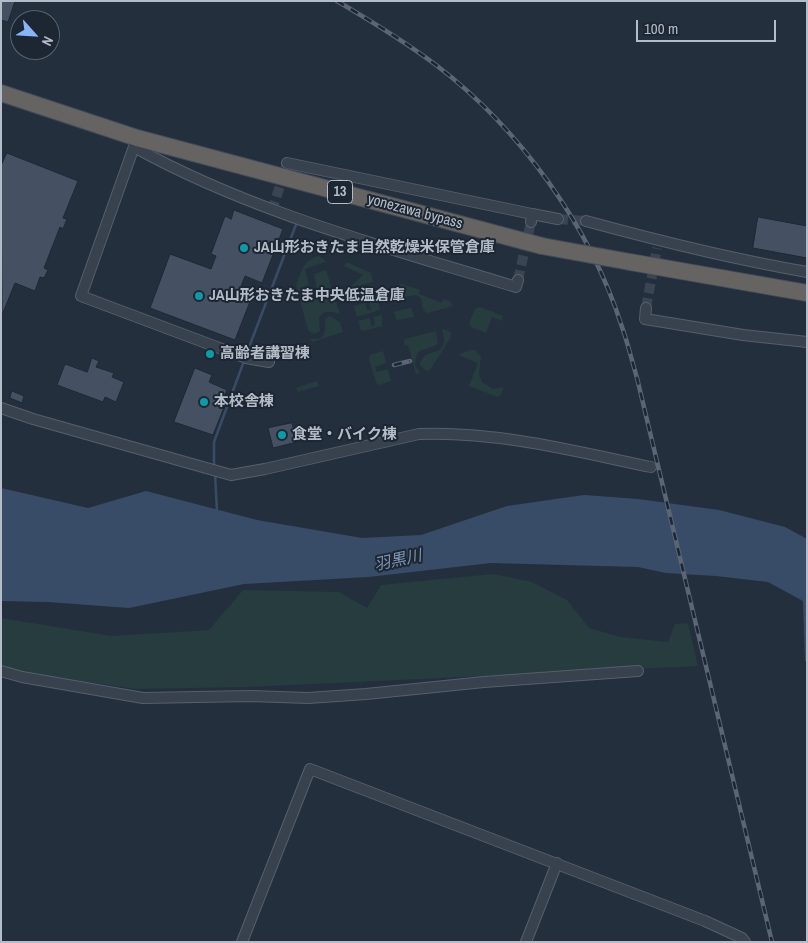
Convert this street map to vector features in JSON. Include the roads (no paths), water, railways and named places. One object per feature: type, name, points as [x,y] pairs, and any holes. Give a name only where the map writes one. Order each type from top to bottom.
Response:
[{"type":"highway","name":"yonezawa bypass","points":[[1,93],[136,142],[542,246],[807,293]]},
{"type":"street","points":[[269,362],[244,357],[81,296],[136,142],[167,166],[272,211],[516,287],[518,280]]},
{"type":"street","points":[[287,162],[532,218],[558,219]]},
{"type":"street","points":[[586,221],[657,244],[807,272]]},
{"type":"street","points":[[646,308],[645,319],[743,335],[807,342]]},
{"type":"street","points":[[1,408],[42,422],[231,475],[419,434],[504,438],[651,467]]},
{"type":"street","points":[[1,671],[22,677],[143,698],[251,696],[308,698],[638,671]]},
{"type":"street","points":[[242,942],[310,769],[705,921],[742,938],[746,942]]},
{"type":"street","points":[[526,942],[557,863]]},
{"type":"water","name":"羽黒川","points":[[1,488],[88,508],[146,491],[257,520],[362,538],[421,535],[507,506],[584,495],[638,499],[719,510],[785,527],[807,539],[807,661],[805,661],[803,601],[768,582],[666,573],[638,567],[491,563],[368,577],[244,584],[129,608],[48,602],[1,601]]},
{"type":"waterway","points":[[246,355],[297,222]]},
{"type":"waterway","points":[[214,467],[214,442],[244,361]]},
{"type":"waterway","points":[[215,473],[217,512]]},
{"type":"tunnel","points":[[272,211],[287,163]]},
{"type":"tunnel","points":[[558,219],[586,221]]},
{"type":"tunnel","points":[[518,280],[531,222]]},
{"type":"tunnel","points":[[646,308],[657,248]]},
{"type":"railway","points":[[337,1],[412,48],[467,90],[523,149],[548,182],[591,252],[608,289],[622,327],[637,378],[772,942]]},
{"type":"railway","points":[[394,365],[410,361]]},
{"type":"place","name":"JA山形おきたま自然乾燥米保管倉庫","points":[[244,248]]},
{"type":"place","name":"JA山形おきたま中央低温倉庫","points":[[199,296]]},
{"type":"place","name":"高齢者講習棟","points":[[210,354]]},
{"type":"place","name":"本校舎棟","points":[[204,402]]},
{"type":"place","name":"食堂・バイク棟","points":[[282,435]]}]
